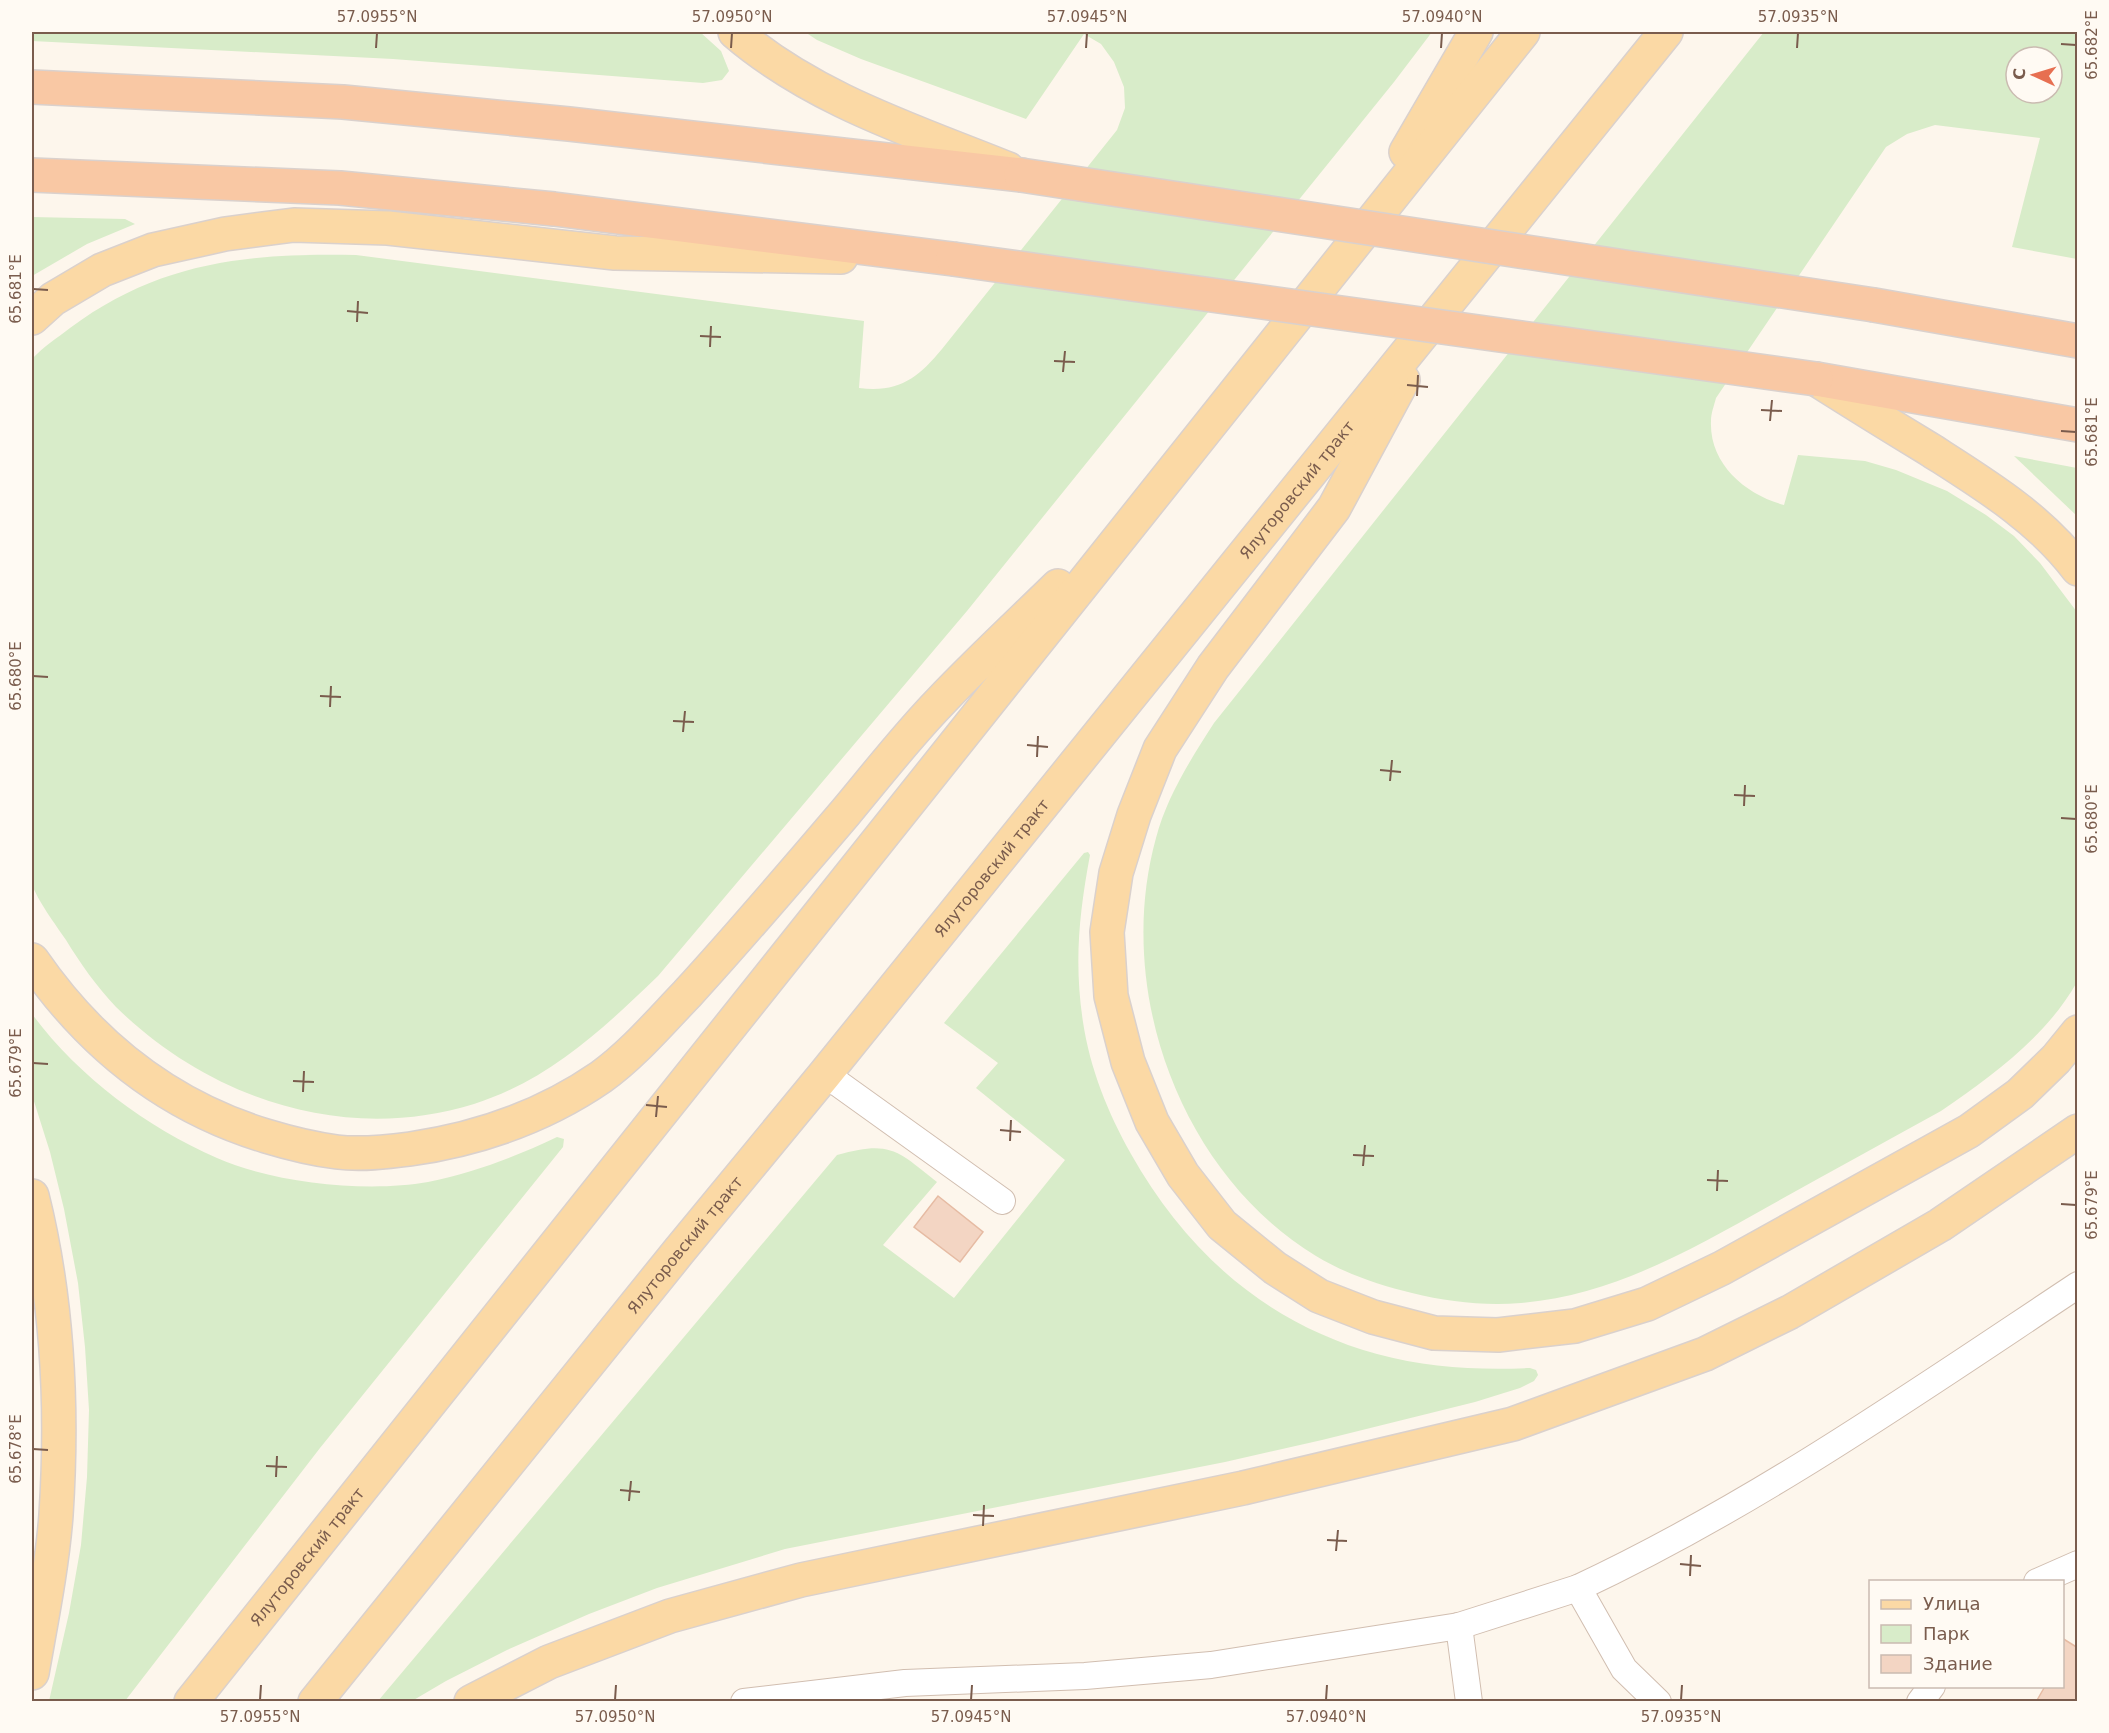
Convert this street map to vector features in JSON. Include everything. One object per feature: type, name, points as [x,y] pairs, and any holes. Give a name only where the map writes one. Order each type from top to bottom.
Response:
[{"type":"highway","points":[[32,87],[343,102],[569,124],[1021,175],[1888,307],[2078,341]]},
{"type":"highway","points":[[32,175],[340,188],[554,209],[953,259],[1816,379],[2078,425]]},
{"type":"main road","points":[[735,32],[758,51],[823,92],[1021,175]]},
{"type":"main road","points":[[1347,253],[1476,32]]},
{"type":"main road","name":"Ялуторовский тракт","points":[[191,1701],[1523,32]]},
{"type":"main road","name":"Ялуторовский тракт","points":[[315,1701],[825,1074],[1666,32]]},
{"type":"main road","points":[[32,318],[53,299],[102,270],[153,250],[225,234],[294,225],[388,228],[615,253],[953,259]]},
{"type":"main road","points":[[1888,307],[2078,328]]},
{"type":"main road","points":[[1440,310],[1334,508],[1213,667],[1160,749],[1134,815],[1116,873],[1107,943],[1111,996],[1128,1062],[1152,1122],[1184,1175],[1222,1225],[1275,1268],[1319,1296],[1373,1317],[1434,1333],[1498,1335],[1575,1326],[1647,1304],[1722,1268],[1969,1131],[2020,1094],[2056,1059],[2078,1032]]},
{"type":"main road","points":[[1816,379],[1960,469],[2025,514],[2078,568]]},
{"type":"main road","points":[[32,960],[66,1007],[101,1043],[149,1080],[200,1111],[243,1129],[291,1144],[339,1152],[389,1152],[451,1143],[509,1126],[564,1101],[604,1075],[642,1041],[731,947],[939,703],[1165,481]]},
{"type":"main road","points":[[471,1701],[549,1662],[670,1616],[801,1580],[1243,1488],[1514,1424],[1705,1354],[1790,1312],[1940,1225],[2078,1131]]},
{"type":"main road","points":[[32,1196],[49,1282],[57,1347],[59,1434],[56,1516],[32,1673]]},
{"type":"lane","points":[[825,1074],[1002,1201]]},
{"type":"lane","points":[[744,1701],[905,1683],[1085,1676],[1211,1665],[1459,1626],[1578,1588],[1635,1561],[1817,1457],[2078,1285]]},
{"type":"lane","points":[[2039,1580],[2078,1564]]},
{"type":"lane","points":[[1578,1588],[1624,1669],[1658,1701]]},
{"type":"lane","points":[[1459,1626],[1469,1701]]},
{"type":"lane","points":[[1920,1701],[1930,1688]]},
{"type":"green space","points":[[32,32],[700,32],[721,51],[729,71],[722,80],[703,83],[393,59],[32,41]]},
{"type":"green space","points":[[805,32],[1432,32],[967,611],[658,976],[595,1034],[550,1067],[501,1094],[474,1104],[425,1115],[377,1119],[329,1115],[282,1105],[237,1089],[193,1067],[153,1039],[109,999],[83,966],[47,912],[31,880],[32,359],[55,339],[104,306],[138,288],[172,275],[242,260],[279,256],[356,255],[864,321],[859,388],[897,386],[925,368],[942,349],[1117,130],[1125,108],[1124,87],[1114,62],[1101,44],[1084,34],[1026,119],[861,59],[817,40]]},
{"type":"green space","points":[[1764,32],[2077,32],[2077,259],[2012,247],[2040,138],[1935,125],[1907,134],[1886,147],[1716,398],[1711,418],[1712,437],[1723,464],[1732,475],[1756,494],[1784,505],[1798,455],[1865,461],[1896,470],[1947,491],[1986,515],[2014,536],[2040,563],[2077,612],[2077,982],[2050,1020],[2017,1054],[1941,1111],[1712,1238],[1651,1268],[1620,1280],[1555,1298],[1507,1304],[1480,1304],[1439,1299],[1375,1283],[1351,1274],[1316,1256],[1268,1220],[1228,1177],[1195,1127],[1169,1073],[1152,1015],[1144,956],[1145,896],[1161,822],[1188,764],[1214,723]]},
{"type":"green space","points":[[32,217],[125,219],[135,224],[87,244],[32,276]]},
{"type":"green space","points":[[2014,456],[2077,468],[2077,516]]},
{"type":"green space","points":[[1088,852],[1090,855],[1083,898],[1078,959],[1080,1000],[1090,1057],[1108,1107],[1131,1154],[1177,1223],[1233,1280],[1300,1324],[1337,1341],[1396,1359],[1434,1365],[1491,1369],[1530,1368],[1536,1370],[1538,1375],[1534,1381],[1520,1388],[1475,1402],[1225,1462],[785,1549],[657,1588],[589,1614],[507,1650],[412,1701],[378,1701],[837,1155],[869,1148],[892,1151],[902,1155],[937,1182],[883,1245],[954,1298],[1065,1160],[976,1088],[998,1063],[944,1023],[1084,853]]},
{"type":"green space","points":[[32,1014],[50,1037],[92,1079],[139,1115],[217,1158],[265,1174],[321,1184],[403,1185],[461,1174],[510,1158],[557,1137],[564,1139],[563,1147],[320,1448],[125,1701],[49,1701],[69,1613],[81,1545],[87,1477],[89,1410],[78,1283],[64,1209],[50,1152],[32,1095]]},
{"type":"building","points":[[938,1196],[983,1232],[960,1262],[914,1227]]},
{"type":"building","points":[[2064,1639],[2078,1648],[2078,1702],[2036,1702],[2044,1688],[2064,1688]]}]
